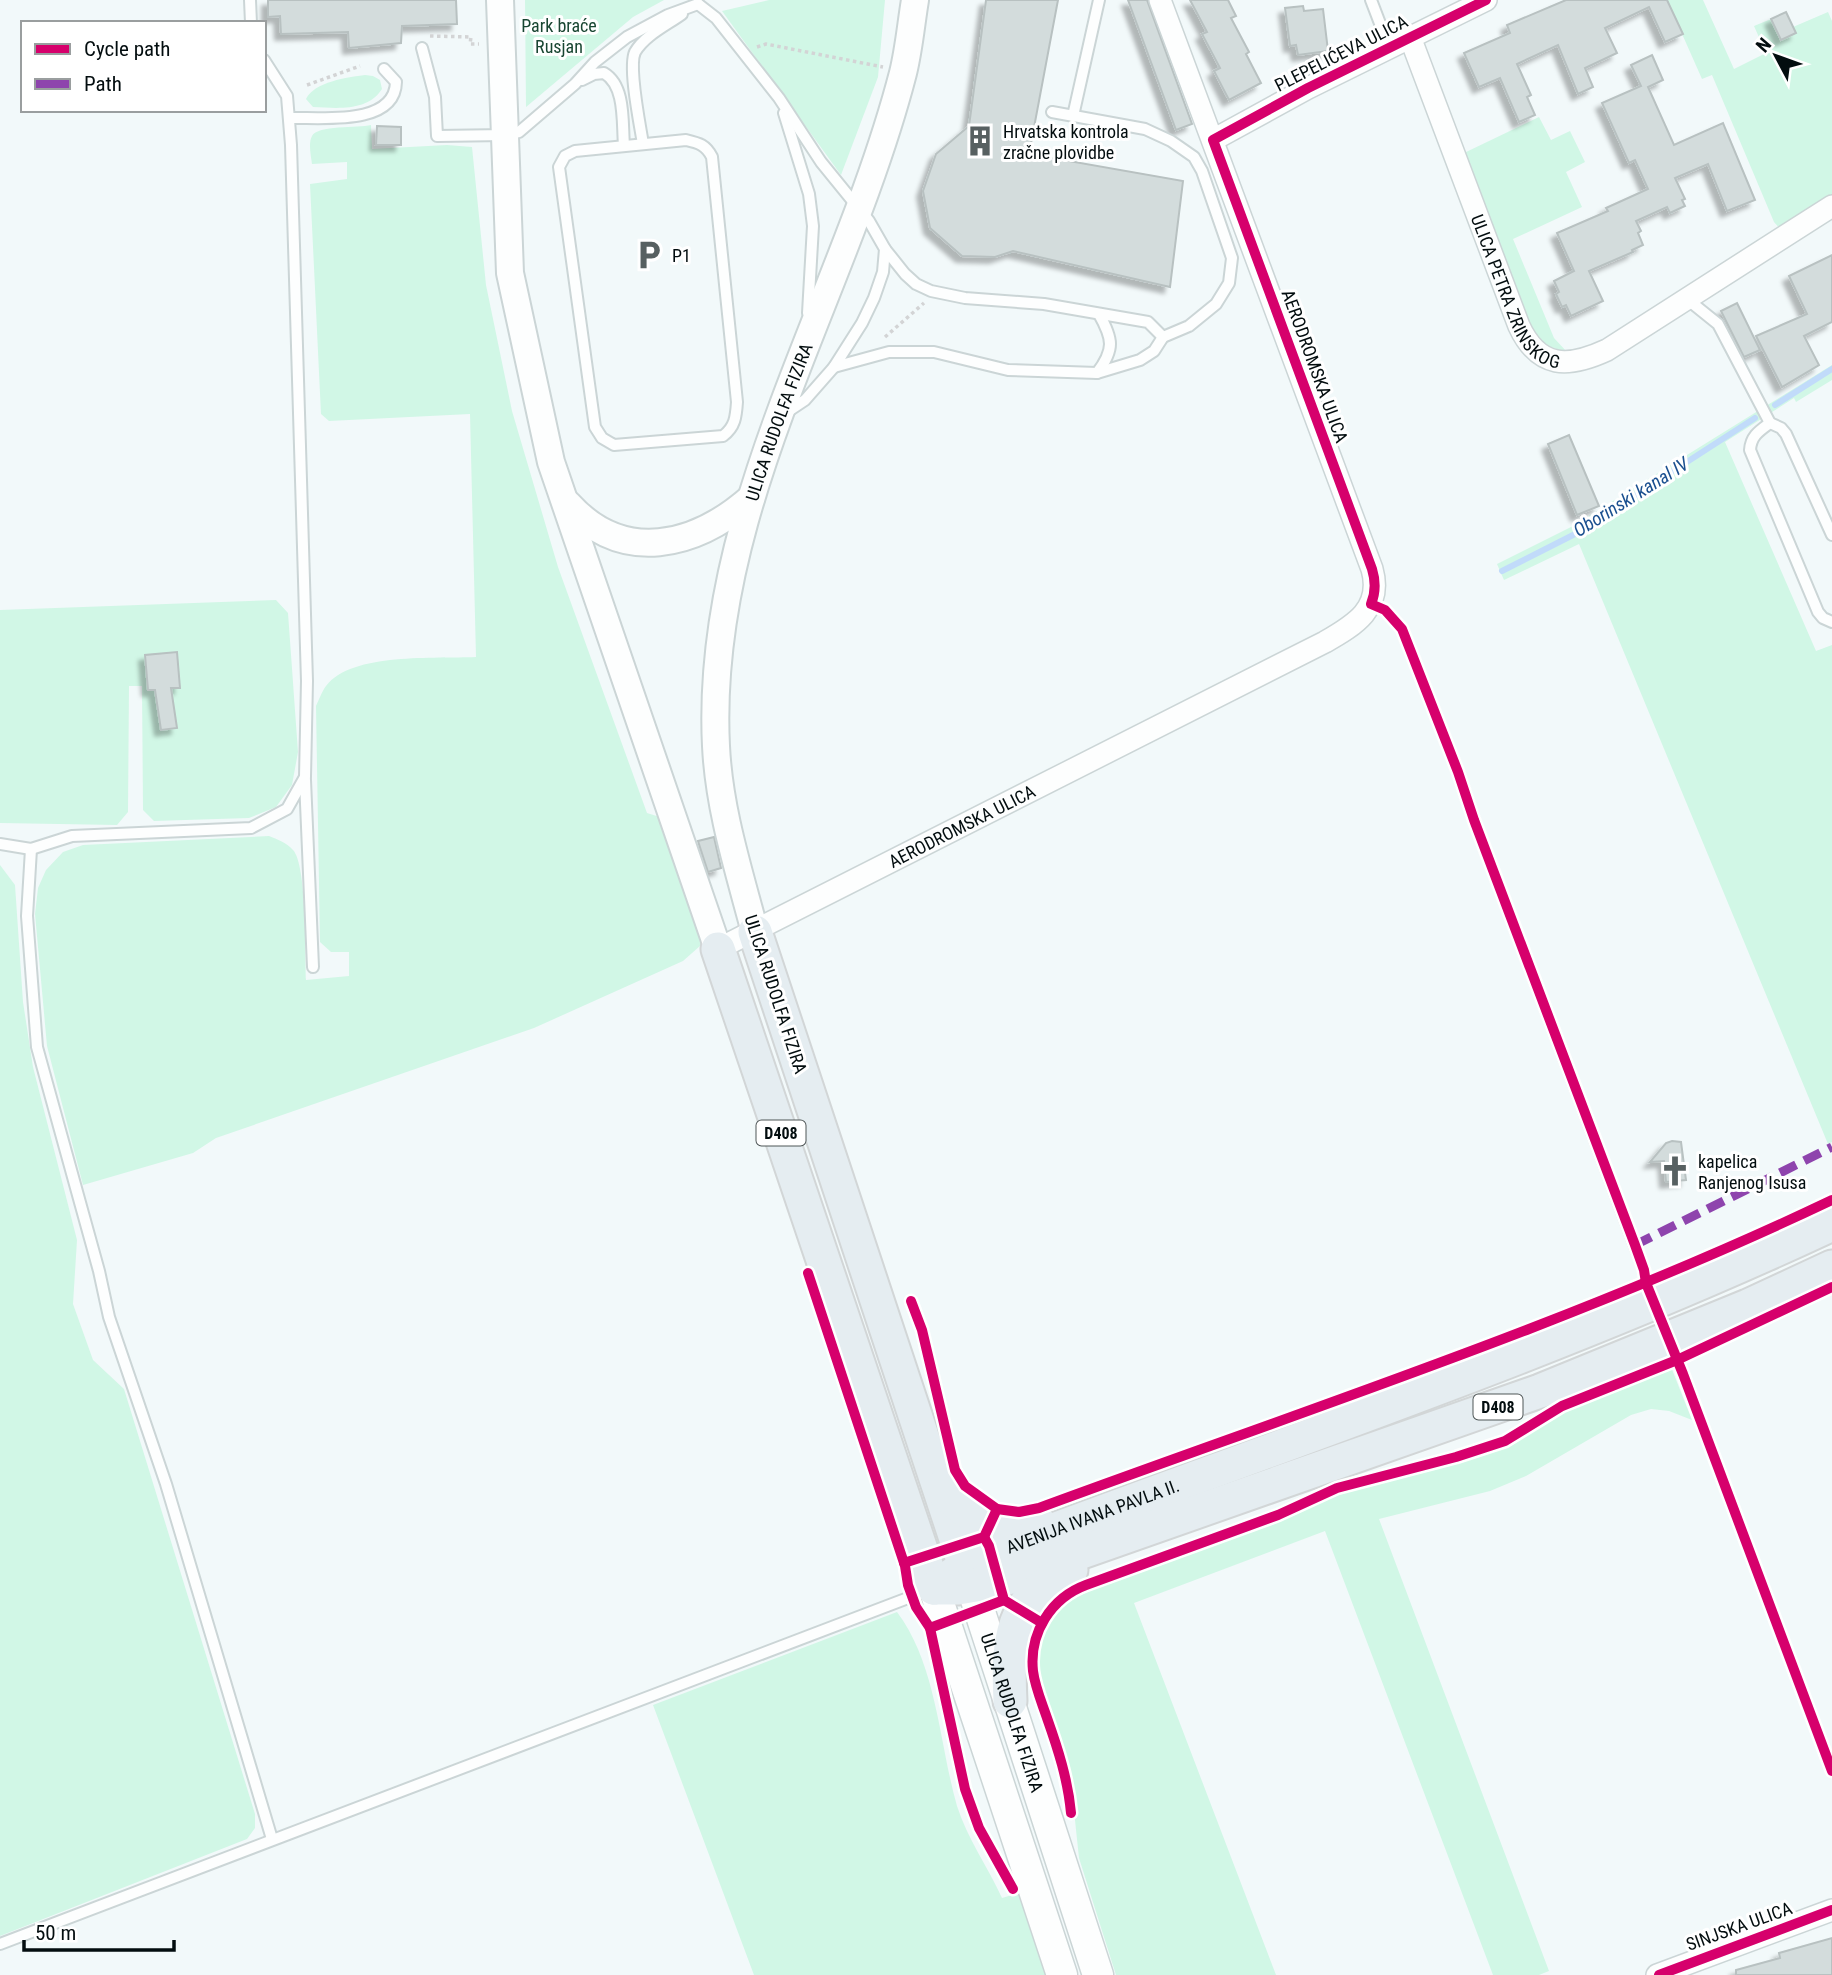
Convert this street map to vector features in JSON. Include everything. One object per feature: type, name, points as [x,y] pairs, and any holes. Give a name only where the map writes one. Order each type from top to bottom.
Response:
[{"type":"main road","name":"ULICA RUDOLFA FIZIRA","points":[[755,932],[1098,1975]]},
{"type":"main road","name":"ULICA RUDOLFA FIZIRA","points":[[718,949],[1062,1975]]},
{"type":"main road","name":"AVENIJA IVANA PAVLA II.","points":[[968,1576],[999,1550],[1506,1363],[1666,1298],[1832,1224]]},
{"type":"main road","name":"AVENIJA IVANA PAVLA II.","points":[[934,1588],[968,1576],[1019,1574],[1477,1415],[1676,1356],[1832,1267]]},
{"type":"main road","points":[[938,1486],[972,1516],[1000,1527],[1023,1528],[1080,1512],[1107,1510]]},
{"type":"main road","points":[[1010,1701],[1011,1638],[1025,1605],[1050,1580],[1103,1554],[1137,1532]]},
{"type":"street","name":"ULICA RUDOLFA FIZIRA","points":[[500,0],[510,272],[551,462],[718,949]]},
{"type":"street","name":"ULICA RUDOLFA FIZIRA","points":[[755,932],[725,819],[716,745],[718,667],[725,602],[751,498],[859,208],[904,71],[915,0]]},
{"type":"street","name":"AERODROMSKA ULICA","points":[[718,949],[1325,642],[1354,624],[1371,604],[1376,579],[1160,0]]},
{"type":"street","name":"PLEPELIĆEVA ULICA","points":[[1213,140],[1308,88],[1486,0]]},
{"type":"street","name":"ULICA PETRA ZRINSKOG","points":[[1410,37],[1520,326],[1537,352],[1546,358],[1565,363],[1590,358],[1618,343],[1832,206]]},
{"type":"street","points":[[567,503],[582,521],[597,530],[612,537],[645,543],[694,535],[729,516],[751,498]]},
{"type":"street","name":"SINJSKA ULICA","points":[[1659,1975],[1832,1910]]},
{"type":"lane","points":[[250,0],[251,21]]},
{"type":"lane","points":[[1073,116],[1099,0]]},
{"type":"lane","points":[[1371,0],[1389,47]]},
{"type":"lane","points":[[702,2],[779,98],[821,162],[859,208],[885,249],[910,279],[931,291],[965,298],[1044,304],[1148,322],[1163,337]]},
{"type":"lane","points":[[422,48],[435,97],[437,135],[505,135],[525,129],[575,85],[595,62],[627,37],[668,15],[702,2]]},
{"type":"lane","points":[[643,144],[632,67],[635,53],[651,35],[702,2]]},
{"type":"lane","points":[[484,45],[501,74]]},
{"type":"lane","points":[[266,63],[287,96],[289,118],[307,681],[305,777],[313,967]]},
{"type":"lane","points":[[289,118],[358,116],[383,107],[396,92],[397,82],[384,69]]},
{"type":"lane","points":[[575,85],[598,73],[611,77],[621,102],[624,145]]},
{"type":"lane","points":[[779,98],[809,194],[813,226],[804,351]]},
{"type":"lane","points":[[834,367],[890,352],[934,352],[1007,370],[1097,373],[1140,360],[1154,351],[1163,337],[1189,326],[1216,304],[1224,294],[1232,270],[1232,258],[1202,171],[1186,150],[1158,133],[1052,112]]},
{"type":"lane","points":[[686,140],[699,143],[708,149],[712,157],[737,402],[735,421],[729,432],[723,436],[614,444],[602,438],[595,427],[559,167],[565,156],[575,151],[624,145],[686,140]]},
{"type":"lane","points":[[781,416],[805,400],[834,367],[862,323],[883,272],[885,249]]},
{"type":"lane","points":[[1686,299],[1718,324],[1770,423],[1781,428],[1786,434],[1832,535]]},
{"type":"lane","points":[[1097,373],[1108,358],[1111,344],[1108,330],[1099,314]]},
{"type":"lane","points":[[1770,423],[1754,436],[1750,450],[1818,612],[1832,622]]},
{"type":"lane","points":[[1371,604],[1385,610],[1402,629],[1644,1270]]},
{"type":"lane","points":[[0,844],[31,849],[72,836],[251,828],[287,809],[305,777]]},
{"type":"lane","points":[[31,849],[27,916],[37,1047],[99,1271],[108,1317],[166,1485],[272,1839]]},
{"type":"lane","points":[[0,1944],[934,1588]]},
{"type":"path","points":[[422,48],[421,36],[471,37],[470,44],[484,45]]},
{"type":"path","points":[[744,52],[766,44],[904,71]]},
{"type":"path","points":[[307,85],[360,66]]},
{"type":"path","points":[[881,341],[925,301]]},
{"type":"path","points":[[1676,1356],[1832,1771]]},
{"type":"green space","name":"Park braće Rusjan","points":[[525,0],[664,0],[633,17],[526,107]]},
{"type":"green space","points":[[769,0],[885,0],[878,77],[841,175],[722,11]]},
{"type":"green space","points":[[1667,0],[1703,0],[1734,69],[1766,53],[1754,26],[1771,19],[1781,40],[1795,34],[1793,27],[1828,12],[1832,21],[1832,198],[1781,230],[1774,222],[1712,75],[1702,79]]},
{"type":"green space","points":[[365,75],[380,80],[382,89],[368,102],[341,108],[313,107],[306,99],[324,84]]},
{"type":"green space","points":[[1539,117],[1551,140],[1570,131],[1585,162],[1566,172],[1582,207],[1513,239],[1554,338],[1567,352],[1547,346],[1530,327],[1464,153]]},
{"type":"green space","points":[[371,125],[372,149],[447,145],[472,147],[486,285],[512,411],[558,567],[647,813],[663,818],[705,936],[700,946],[683,961],[534,1028],[216,1138],[193,1153],[83,1185],[47,1046],[35,914],[38,888],[46,870],[63,852],[83,845],[269,836],[288,845],[298,859],[303,891],[306,980],[349,976],[349,952],[331,952],[320,942],[316,706],[326,686],[338,675],[355,667],[374,662],[417,658],[476,657],[470,414],[329,421],[321,414],[310,184],[347,179],[347,162],[312,164],[310,142],[315,132],[321,130]]},
{"type":"green space","points":[[1832,365],[1832,380],[1796,402],[1794,398],[1725,442],[1816,651],[1832,645],[1832,1142],[1828,1144],[1579,544],[1504,580],[1497,564],[1571,527]]},
{"type":"green space","points":[[276,600],[288,613],[298,752],[292,785],[276,807],[249,818],[154,821],[143,810],[142,686],[129,686],[128,812],[117,825],[0,823],[0,610]]},
{"type":"green space","points":[[0,865],[15,885],[23,1002],[33,1067],[77,1240],[73,1304],[93,1360],[124,1389],[255,1814],[255,1828],[247,1839],[0,1936]]},
{"type":"green space","points":[[1671,1367],[1692,1420],[1669,1411],[1651,1409],[1631,1415],[1526,1476],[1490,1491],[1379,1519],[1549,1971],[1539,1975],[1493,1975],[1325,1531],[1134,1603],[1276,1975],[1116,1975],[1079,1858],[1070,1773],[1040,1676],[1040,1643],[1046,1628],[1065,1603],[1084,1591],[1275,1523],[1337,1493],[1488,1452],[1516,1441],[1556,1415]]},
{"type":"green space","points":[[897,1612],[921,1656],[929,1680],[961,1818],[1002,1898],[1022,1892],[1049,1975],[754,1975],[653,1705]]},
{"type":"building","points":[[268,0],[456,0],[457,24],[402,26],[401,43],[349,48],[348,32],[281,34],[280,16],[268,17]]},
{"type":"building","name":"Hrvatska kontrola zračne plovidbe","points":[[986,0],[1058,0],[1029,154],[1183,181],[1170,287],[1013,251],[995,257],[962,256],[930,228],[923,191],[936,154],[969,126]]},
{"type":"building","points":[[1128,0],[1147,0],[1192,124],[1176,130]]},
{"type":"building","points":[[1190,0],[1228,0],[1236,16],[1231,18],[1261,83],[1229,100],[1214,71],[1220,68],[1202,34],[1207,32]]},
{"type":"building","points":[[1566,0],[1667,0],[1683,34],[1665,42],[1649,7],[1605,28],[1617,53],[1585,68],[1593,87],[1578,94],[1558,45],[1517,64],[1531,95],[1527,97],[1535,115],[1519,122],[1500,78],[1479,87],[1464,53],[1510,33],[1507,25]]},
{"type":"building","points":[[1303,6],[1304,11],[1323,9],[1328,51],[1298,55],[1296,45],[1290,46],[1285,8]]},
{"type":"building","points":[[1786,12],[1796,33],[1781,40],[1771,19]]},
{"type":"building","points":[[1652,55],[1663,80],[1648,87],[1674,145],[1723,123],[1755,200],[1727,211],[1708,164],[1675,178],[1685,199],[1682,200],[1685,206],[1670,213],[1667,207],[1636,221],[1643,245],[1589,271],[1603,301],[1571,316],[1566,305],[1562,307],[1556,294],[1559,292],[1554,281],[1574,271],[1557,233],[1608,211],[1606,208],[1648,189],[1635,160],[1629,163],[1602,103],[1641,86],[1631,65]]},
{"type":"building","points":[[377,126],[401,127],[401,145],[376,145]]},
{"type":"building","points":[[1832,255],[1832,322],[1804,336],[1819,365],[1782,387],[1756,336],[1807,314],[1789,276]]},
{"type":"building","points":[[1737,303],[1760,350],[1744,357],[1721,311]]},
{"type":"building","points":[[1569,435],[1599,506],[1577,515],[1548,444]]},
{"type":"building","points":[[177,652],[180,688],[171,688],[177,728],[161,730],[155,690],[148,690],[145,655]]},
{"type":"building","points":[[714,837],[721,868],[708,872],[698,841]]},
{"type":"building","name":"kapelica Ranjenog Isusa","points":[[1681,1142],[1686,1180],[1666,1182],[1664,1161],[1650,1162],[1666,1143]]},
{"type":"building","points":[[1832,1938],[1832,1975],[1736,1975],[1736,1970],[1780,1958],[1779,1953]]},
{"type":"waterway","name":"Oborinski kanal IV","points":[[1775,405],[1832,369]]},
{"type":"waterway","name":"Oborinski kanal IV","points":[[1502,571],[1577,533],[1755,418]]},
{"type":"marked path","points":[[1635,1245],[1832,1147]]},
{"type":"cycle path","points":[[1486,0],[1308,88],[1213,140],[1372,569],[1375,587],[1371,604],[1385,610],[1402,629],[1635,1245],[1646,1283],[1683,1374],[1832,1771]]},
{"type":"cycle path","points":[[904,1563],[984,1537],[997,1509],[1019,1512],[1039,1508],[1439,1363],[1638,1286],[1832,1200]]},
{"type":"cycle path","points":[[808,1273],[905,1566],[908,1585],[916,1607],[930,1628]]},
{"type":"cycle path","points":[[1071,1813],[1062,1765],[1033,1671],[1035,1643],[1039,1631],[1045,1619],[1062,1599],[1086,1585],[1278,1515],[1337,1488],[1456,1457],[1505,1441],[1562,1406],[1677,1360],[1832,1287]]},
{"type":"cycle path","points":[[911,1301],[922,1330],[955,1470],[965,1486],[997,1509]]},
{"type":"cycle path","points":[[984,1537],[1004,1600],[1042,1623]]},
{"type":"cycle path","points":[[1004,1600],[930,1628],[965,1789],[979,1828],[1013,1889]]},
{"type":"cycle path","points":[[1659,1975],[1832,1910]]},
{"type":"place","name":"Hrvatska kontrola zračne plovidbe","points":[[980,141]]},
{"type":"place","name":"P1","points":[[649,255]]},
{"type":"place","name":"kapelica Ranjenog Isusa","points":[[1675,1171]]}]
